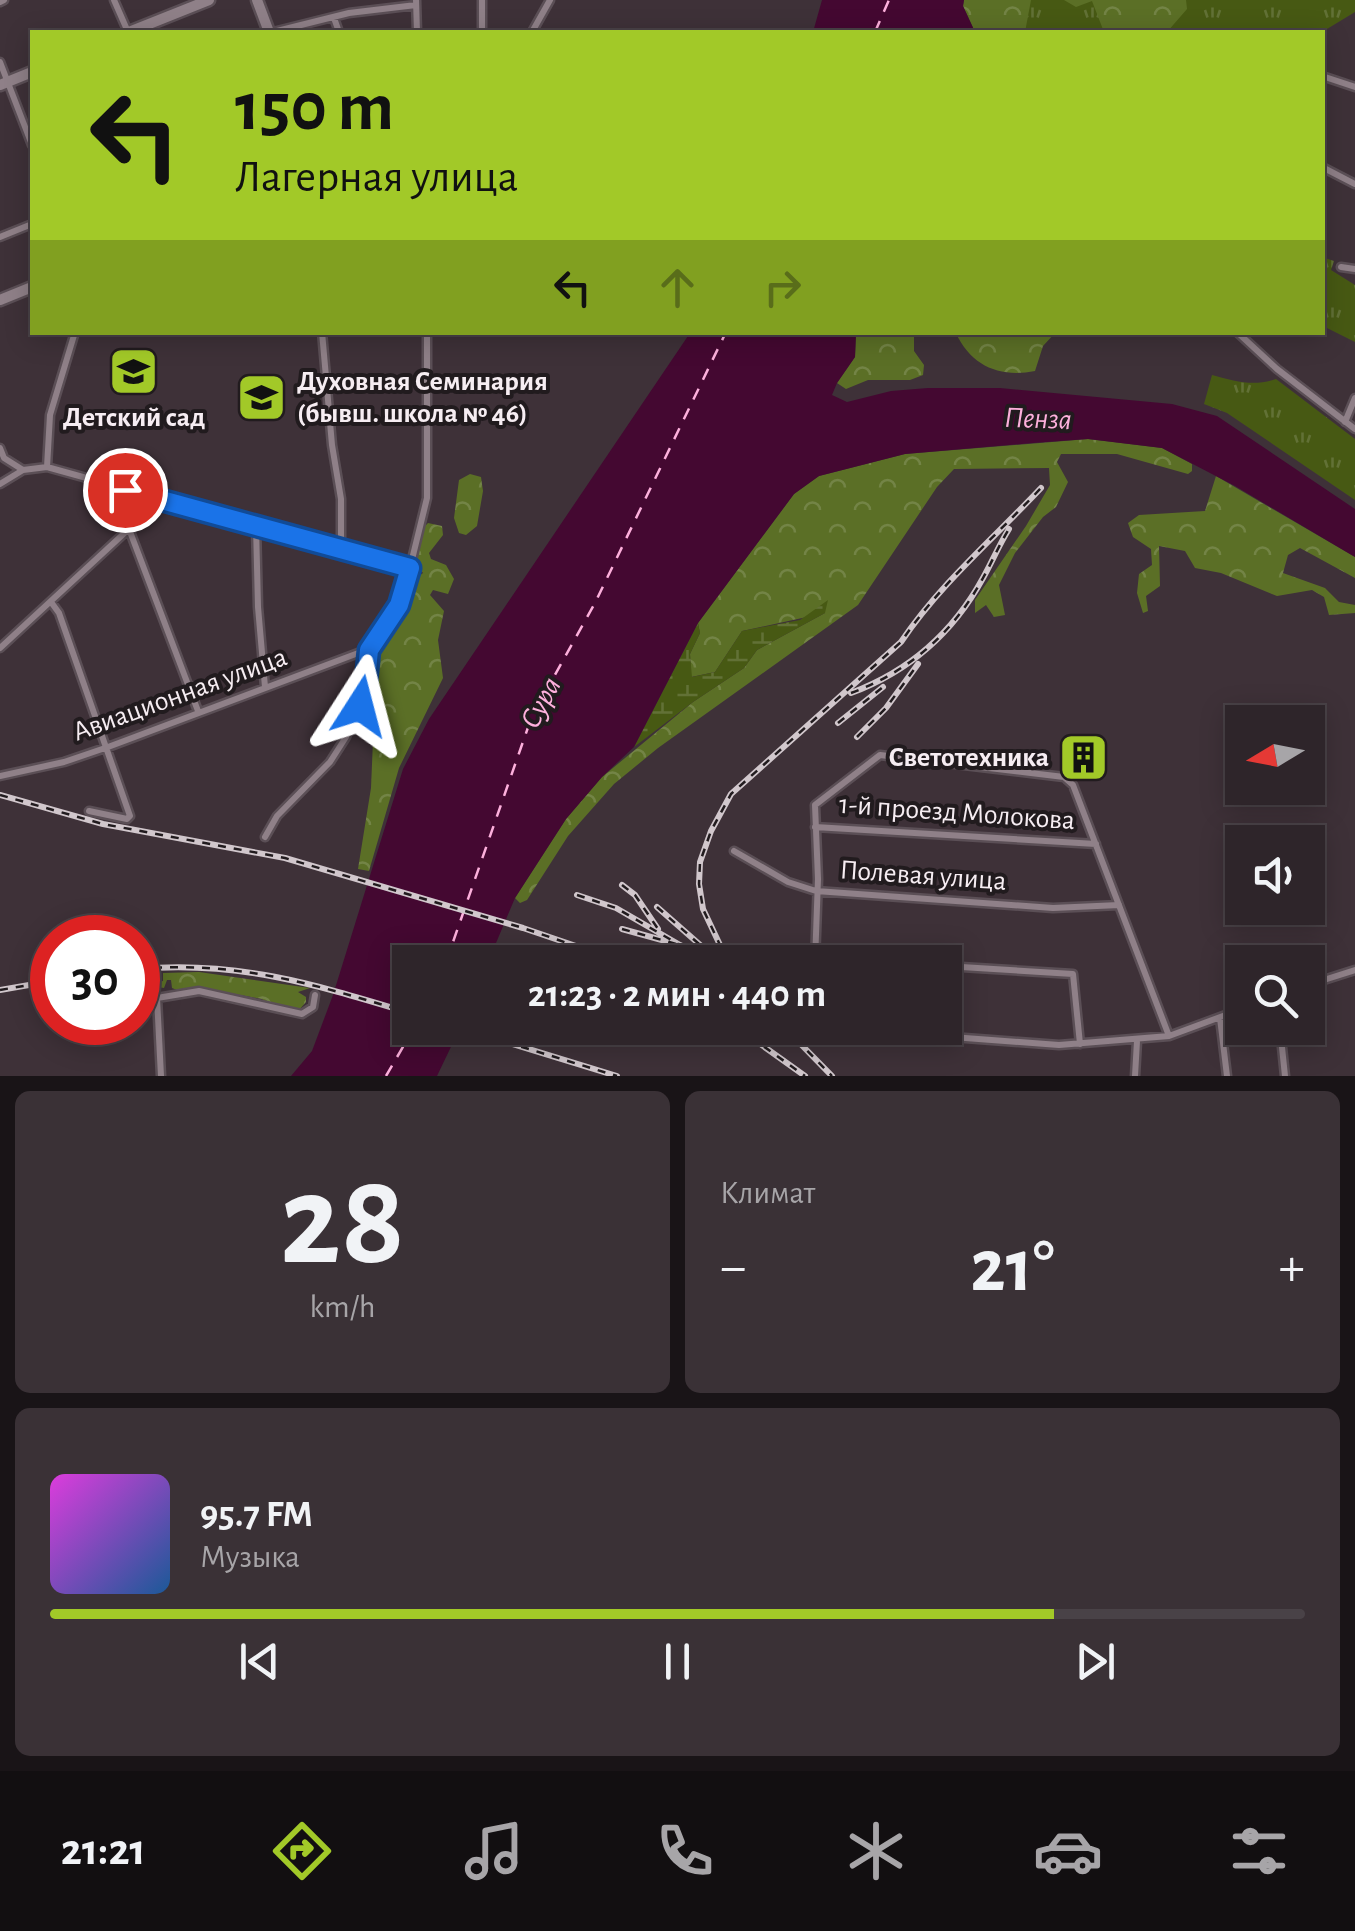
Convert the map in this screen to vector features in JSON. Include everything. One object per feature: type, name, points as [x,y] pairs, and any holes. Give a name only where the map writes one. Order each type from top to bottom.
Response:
[{"type":"main road","points":[[133,30],[209,0]]},
{"type":"main road","points":[[257,0],[269,30]]},
{"type":"main road","points":[[4,83],[30,73]]},
{"type":"main road","points":[[0,300],[30,288]]},
{"type":"street","points":[[114,0],[127,30]]},
{"type":"street","points":[[482,0],[482,30]]},
{"type":"street","points":[[533,30],[550,0]]},
{"type":"street","points":[[279,30],[416,2],[417,30]]},
{"type":"street","points":[[334,18],[337,30]]},
{"type":"street","points":[[0,62],[4,83],[30,130]]},
{"type":"street","points":[[1325,77],[1355,87]]},
{"type":"street","points":[[1325,169],[1355,184]]},
{"type":"street","points":[[0,237],[30,225]]},
{"type":"street","points":[[1342,268],[1355,269]]},
{"type":"street","points":[[47,467],[50,415],[74,335]]},
{"type":"street","points":[[322,335],[341,499],[341,548]]},
{"type":"street","points":[[265,836],[278,816],[330,762],[346,737],[365,691],[369,650],[399,605],[427,498],[427,335]]},
{"type":"street","points":[[1240,335],[1276,369],[1355,428]]},
{"type":"street","points":[[1345,422],[1355,398]]},
{"type":"street","points":[[0,448],[4,458],[23,470]]},
{"type":"street","points":[[0,484],[23,470],[47,467],[410,568]]},
{"type":"street","points":[[0,648],[144,516],[152,497]]},
{"type":"street","points":[[256,526],[266,688]]},
{"type":"street","points":[[129,529],[198,712]]},
{"type":"street","points":[[51,602],[59,614],[130,811],[127,819],[89,811]]},
{"type":"street","name":"Авиационная улица","points":[[2,776],[108,747],[369,650]]},
{"type":"street","points":[[815,945],[815,806],[880,756],[1064,778],[1073,785],[1169,1036]]},
{"type":"street","name":"1-й проезд Молокова","points":[[815,827],[1096,844]]},
{"type":"street","name":"Полевая улица","points":[[734,851],[788,882],[816,891],[1053,908],[1119,905]]},
{"type":"street","points":[[962,967],[1073,974],[1080,1044]]},
{"type":"street","points":[[1325,980],[1355,970]]},
{"type":"street","points":[[161,1076],[158,998],[199,991],[302,1014],[313,1007],[316,996]]},
{"type":"street","points":[[962,1036],[1080,1044],[1137,1041],[1169,1036],[1225,1016]]},
{"type":"street","points":[[1220,1018],[1228,1076]]},
{"type":"street","points":[[1135,1076],[1137,1041]]},
{"type":"street","points":[[1282,1045],[1285,1076]]},
{"type":"green space","points":[[964,0],[1031,0],[1025,30],[974,30]]},
{"type":"green space","points":[[1018,0],[1355,0],[1355,12],[1325,30],[1010,30]]},
{"type":"green space","points":[[1064,0],[1186,0],[1187,9],[1169,30],[1103,30],[1092,1],[1076,7]]},
{"type":"green space","points":[[1325,258],[1334,261],[1331,270],[1355,285],[1355,342],[1325,327]]},
{"type":"green space","points":[[856,335],[914,335],[914,351],[924,365],[923,375],[910,380],[868,380],[846,389],[837,383],[855,357]]},
{"type":"green space","points":[[958,335],[1053,335],[1043,346],[1035,371],[1022,373],[988,367]]},
{"type":"green space","points":[[1212,375],[1252,383],[1276,379],[1355,439],[1355,500],[1227,413],[1204,404]]},
{"type":"green space","points":[[1088,439],[1162,448],[1192,464],[1192,471],[1188,474],[1117,454],[1061,454],[1057,462],[1068,482],[1056,507],[1043,517],[1015,553],[999,585],[1005,615],[994,617],[986,605],[975,613],[975,600],[1050,485],[1049,468],[954,469],[937,487],[858,605],[658,748],[614,784],[568,836],[527,900],[520,903],[515,898],[566,819],[602,777],[693,702],[744,668],[757,650],[825,613],[742,631],[715,672],[691,677],[690,654],[700,633],[698,623],[794,494],[819,476],[905,454]]},
{"type":"green space","points":[[470,474],[481,477],[483,491],[477,526],[466,535],[459,533],[454,518],[459,480]]},
{"type":"green space","points":[[1216,476],[1355,557],[1355,578],[1300,548],[1288,555],[1283,573],[1325,588],[1339,602],[1355,605],[1355,613],[1329,615],[1324,597],[1312,590],[1277,596],[1221,573],[1195,568],[1185,551],[1159,546],[1160,586],[1146,596],[1148,611],[1143,613],[1137,593],[1139,574],[1152,565],[1151,549],[1133,537],[1128,523],[1139,515],[1205,511]]},
{"type":"green space","points":[[428,523],[442,526],[443,535],[429,553],[431,559],[446,565],[454,579],[448,594],[433,590],[430,595],[444,611],[438,640],[443,678],[399,768],[369,871],[358,869],[371,788],[377,647],[403,609],[414,580],[423,573],[415,562],[422,529]]},
{"type":"green space","points":[[828,600],[825,613],[757,650],[744,668],[634,747],[698,623],[700,633],[690,654],[692,677],[715,672],[742,631],[800,620]]},
{"type":"green space","points":[[199,972],[310,988],[298,992],[306,997],[299,1010],[268,1006],[262,999],[241,995],[177,990],[172,988],[171,980],[160,987],[163,973]]},
{"type":"water","points":[[822,0],[964,0],[974,30],[814,30]]},
{"type":"water","points":[[689,335],[856,335],[855,357],[832,395],[847,402],[891,391],[1000,388],[1172,404],[1217,416],[1355,509],[1355,557],[1162,448],[1088,439],[905,454],[819,476],[794,494],[698,623],[634,747],[566,819],[515,898],[495,945],[392,945],[392,1045],[452,1045],[437,1076],[291,1076],[312,1051],[333,995],[403,769],[429,719]]},
{"type":"ferry route","points":[[876,30],[889,0]]},
{"type":"ferry route","points":[[452,945],[532,716],[595,603],[725,335]]},
{"type":"ferry route","points":[[386,1076],[404,1045]]},
{"type":"railway","points":[[720,945],[703,909],[700,862],[731,794],[901,642],[950,581],[1041,488]]},
{"type":"railway","points":[[851,693],[911,661],[944,633],[971,598],[1009,529]]},
{"type":"railway","points":[[857,737],[886,708],[918,664]]},
{"type":"railway","points":[[838,723],[883,687]]},
{"type":"railway","points":[[0,795],[103,824],[285,858],[573,945]]},
{"type":"railway","points":[[622,885],[635,895],[658,929]]},
{"type":"railway","points":[[577,895],[616,908],[680,945]]},
{"type":"railway","points":[[657,907],[700,945]]},
{"type":"railway","points":[[622,929],[680,945]]},
{"type":"railway","points":[[160,968],[209,968],[276,977],[392,1008]]},
{"type":"railway","points":[[0,990],[30,985]]},
{"type":"railway","points":[[516,1045],[617,1076]]},
{"type":"railway","points":[[762,1045],[805,1076]]},
{"type":"railway","points":[[802,1045],[832,1076]]},
{"type":"place","name":"Детский сад","points":[[134,371]]},
{"type":"place","name":"Духовная Семинария (бывш. школа № 46)","points":[[262,398]]},
{"type":"place","name":"Светотехника","points":[[1084,758]]},
{"type":"route","points":[[125,490],[410,568],[399,605],[369,650],[360,706]]},
{"type":"water label","name":"Пенза","points":[[1038,419]]},
{"type":"water label","name":"Сура","points":[[541,703]]}]
